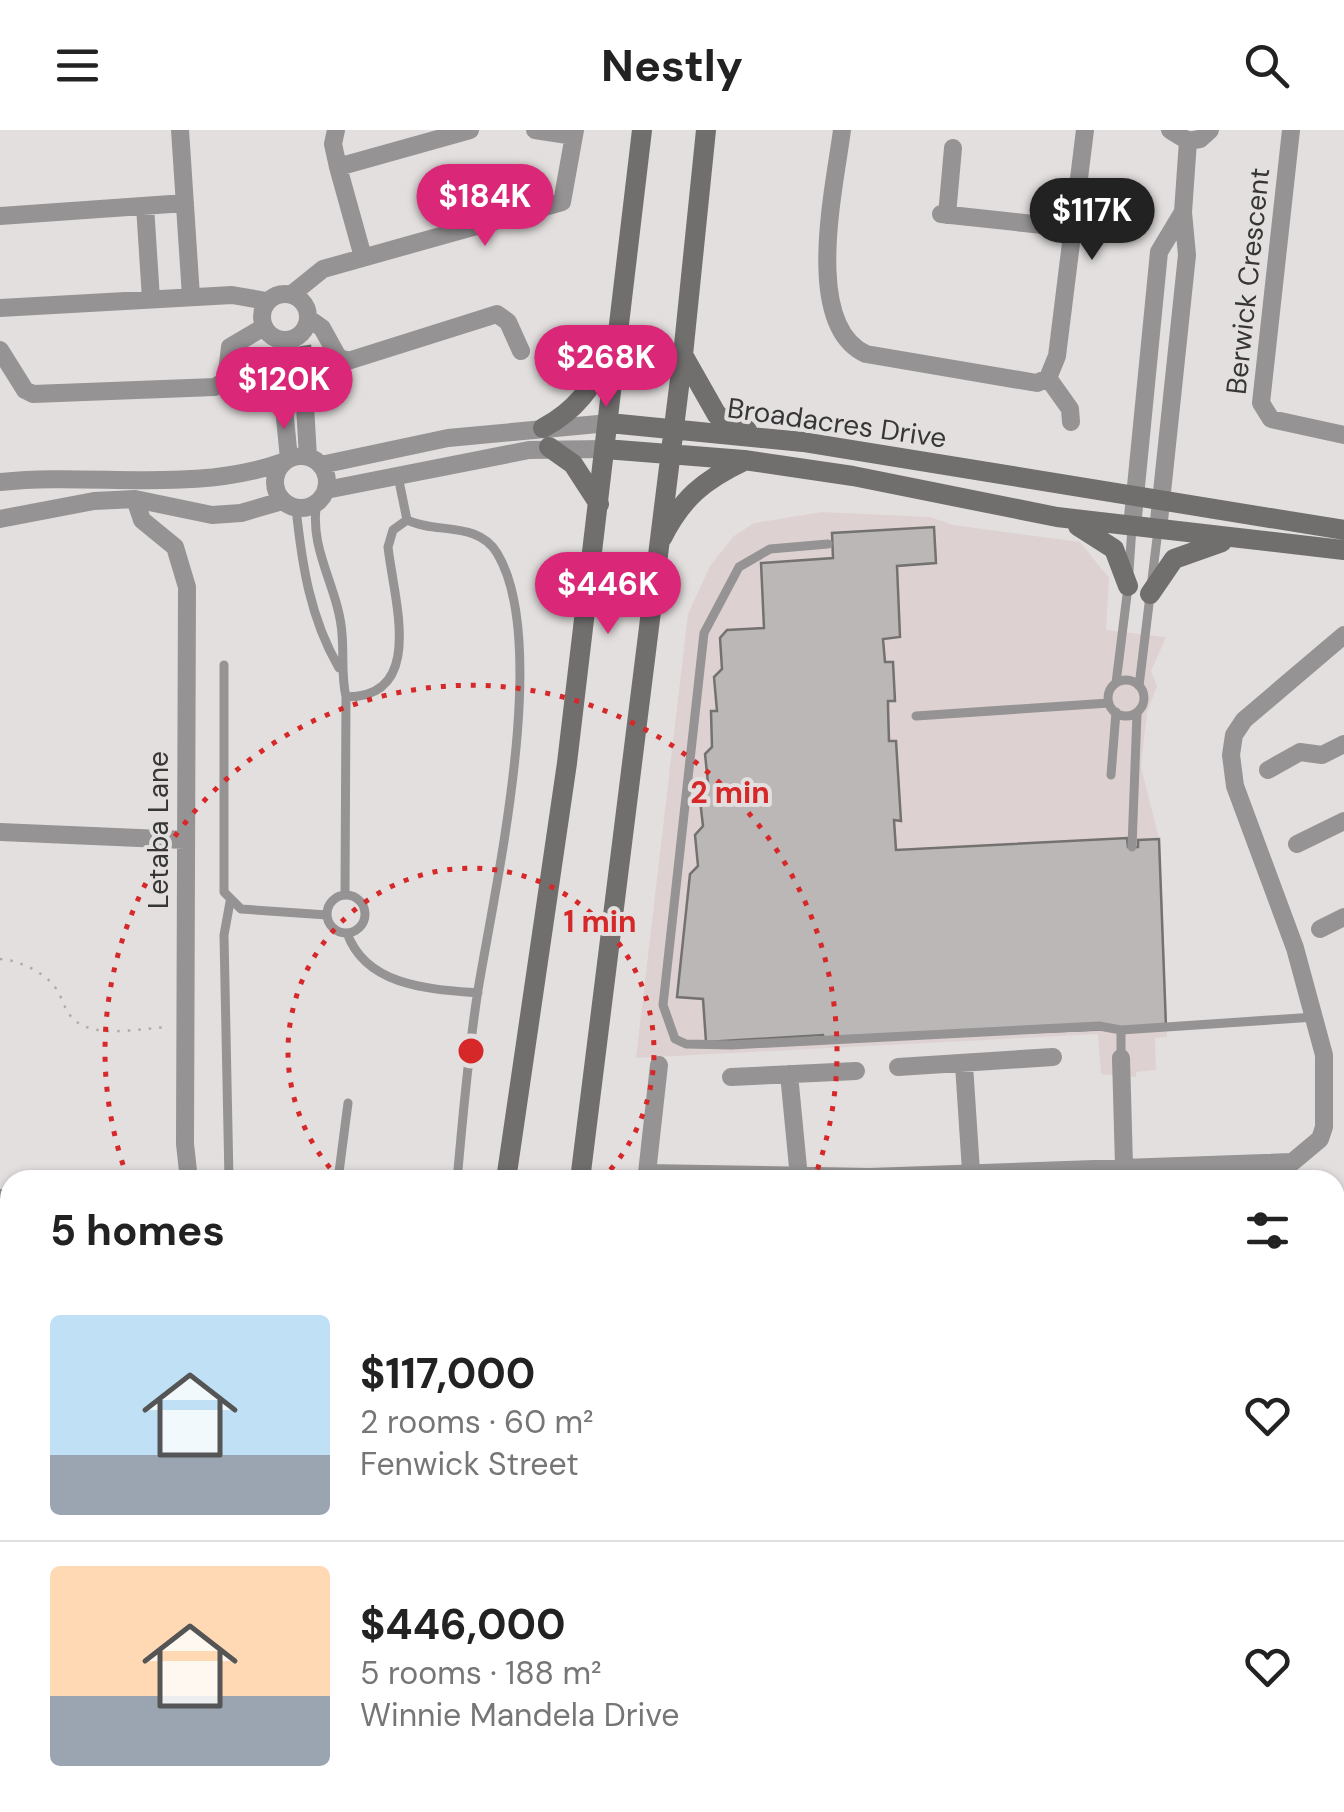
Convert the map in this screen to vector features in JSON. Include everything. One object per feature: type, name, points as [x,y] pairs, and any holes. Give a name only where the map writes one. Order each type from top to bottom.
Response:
[{"type":"main road","points":[[507,1170],[567,763],[642,130]]},
{"type":"main road","points":[[581,1170],[683,355],[706,130]]},
{"type":"main road","points":[[599,504],[573,464],[546,438],[585,396],[615,341]]},
{"type":"main road","points":[[683,355],[718,414],[764,438]]},
{"type":"main road","name":"Broadacres Drive","points":[[609,423],[764,438],[1344,530]]},
{"type":"main road","name":"Broadacres Drive","points":[[605,449],[744,460],[853,476],[1057,517],[1344,550]]},
{"type":"main road","points":[[656,548],[674,514],[700,484],[744,460]]},
{"type":"main road","points":[[1057,517],[1106,542],[1122,562],[1128,586]]},
{"type":"main road","points":[[1150,594],[1174,559],[1238,538]]},
{"type":"street","points":[[180,130],[191,296]]},
{"type":"street","points":[[336,130],[333,144],[338,168],[363,257]]},
{"type":"street","points":[[338,168],[470,130]]},
{"type":"street","points":[[292,294],[312,275],[363,257],[562,202],[574,133],[535,130]]},
{"type":"street","points":[[842,130],[826,264],[834,312],[845,341],[866,354],[1024,382],[1048,378]]},
{"type":"street","points":[[1048,378],[1060,340],[1085,130]]},
{"type":"street","points":[[1170,130],[1188,141],[1200,139],[1210,130]]},
{"type":"street","name":"Berwick Crescent","points":[[1292,130],[1261,403],[1272,419],[1344,435]]},
{"type":"street","points":[[1158,530],[1187,255],[1183,212],[1188,141]]},
{"type":"street","points":[[953,148],[944,214],[1072,228]]},
{"type":"street","points":[[0,216],[184,202]]},
{"type":"street","points":[[145,206],[152,299]]},
{"type":"street","points":[[1132,527],[1159,252],[1183,212]]},
{"type":"street","points":[[0,308],[232,294],[267,301]]},
{"type":"street","points":[[273,340],[261,314],[267,301],[278,294],[292,294],[304,304],[304,333]]},
{"type":"street","points":[[0,350],[25,390],[33,394],[215,388],[226,380],[230,347],[291,339],[322,328],[338,357],[348,361],[492,314],[505,318],[521,351]]},
{"type":"street","points":[[304,371],[304,404],[322,496]]},
{"type":"street","points":[[0,518],[94,501],[135,499],[212,515],[289,504],[274,486],[286,460],[281,377]]},
{"type":"street","points":[[1048,378],[1070,410],[1071,422]]},
{"type":"street","points":[[1144,386],[1171,388]]},
{"type":"street","points":[[283,407],[304,404]]},
{"type":"street","name":"Broadacres Drive","points":[[289,504],[609,423]]},
{"type":"street","name":"Broadacres Drive","points":[[286,460],[315,461],[448,438],[546,438],[605,449]]},
{"type":"street","points":[[0,482],[87,476],[224,479],[286,460]]},
{"type":"street","name":"Letaba Lane","points":[[135,499],[142,520],[176,547],[187,586],[185,1026],[189,1170]]},
{"type":"street","points":[[1283,1170],[1313,1148],[1324,1127],[1324,1055],[1317,1016],[1235,786],[1231,755],[1234,736],[1244,720],[1344,635]]},
{"type":"street","points":[[1268,770],[1300,752],[1322,755],[1344,744]]},
{"type":"street","points":[[1296,844],[1344,821]]},
{"type":"street","points":[[0,832],[185,840]]},
{"type":"street","points":[[1320,929],[1344,917]]},
{"type":"street","points":[[898,1068],[1053,1057]]},
{"type":"street","points":[[1122,1058],[1124,1166]]},
{"type":"street","points":[[647,1170],[659,1065]]},
{"type":"street","points":[[964,1065],[971,1170]]},
{"type":"street","points":[[731,1077],[856,1071]]},
{"type":"street","points":[[789,1074],[798,1170]]},
{"type":"street","points":[[1002,1170],[1292,1162]]},
{"type":"street","points":[[0,1402],[0,1415]]},
{"type":"lane","points":[[398,476],[408,520]]},
{"type":"lane","points":[[322,496],[314,536],[332,585],[342,634],[340,671],[346,698],[344,895]]},
{"type":"lane","points":[[289,504],[306,586],[323,640],[340,671]]},
{"type":"lane","points":[[346,698],[368,697],[388,686],[400,662],[388,546],[393,530],[408,520],[486,540],[497,552],[513,595],[520,640],[505,822],[478,993],[457,1170]]},
{"type":"lane","points":[[1111,775],[1112,708],[1132,527]]},
{"type":"lane","points":[[1132,847],[1137,712],[1144,703],[1139,686],[1158,530]]},
{"type":"lane","points":[[828,544],[770,549],[739,567],[704,632],[663,1005],[671,1035],[686,1044],[712,1046],[1100,1026],[1121,1030],[1317,1016]]},
{"type":"lane","points":[[224,664],[224,892],[241,909],[326,915]]},
{"type":"lane","points":[[1116,684],[1128,680],[1139,686]]},
{"type":"lane","points":[[916,716],[1112,708],[1137,712]]},
{"type":"lane","points":[[344,895],[358,899],[365,912],[360,926],[347,933],[333,928],[326,915],[331,901],[344,895]]},
{"type":"lane","points":[[229,1170],[224,935],[230,902]]},
{"type":"lane","points":[[347,933],[355,955],[384,976],[424,988],[478,993]]},
{"type":"lane","points":[[1121,1030],[1122,1058]]},
{"type":"lane","points":[[339,1170],[348,1102]]},
{"type":"path","points":[[0,958],[37,973],[55,987],[64,1010],[82,1026],[111,1030],[185,1026]]},
{"type":"shaded area","points":[[822,512],[930,517],[953,525],[1080,542],[1109,578],[1106,630],[1166,637],[1151,671],[1157,686],[1147,712],[1141,767],[1159,838],[1163,912],[1167,1037],[1155,1038],[1156,1070],[1136,1072],[1136,1077],[1101,1074],[1098,1034],[636,1058],[688,614],[710,566],[734,536],[754,523]]},
{"type":"building","points":[[310,346],[311,369],[262,387],[258,354]]},
{"type":"building","points":[[934,527],[936,563],[897,566],[900,637],[883,639],[885,662],[893,662],[895,701],[888,701],[888,707],[889,741],[896,741],[901,821],[894,820],[896,850],[1127,838],[1128,847],[1138,847],[1138,840],[1159,839],[1166,1027],[824,1040],[823,1035],[706,1042],[703,999],[677,997],[690,874],[698,866],[695,835],[703,826],[699,791],[708,783],[705,754],[712,747],[711,711],[717,711],[714,677],[722,669],[720,638],[727,630],[764,628],[761,563],[833,558],[832,533]]},
{"type":"tunnel","points":[[303,349],[303,371]]},
{"type":"tunnel","points":[[279,353],[281,377]]}]
